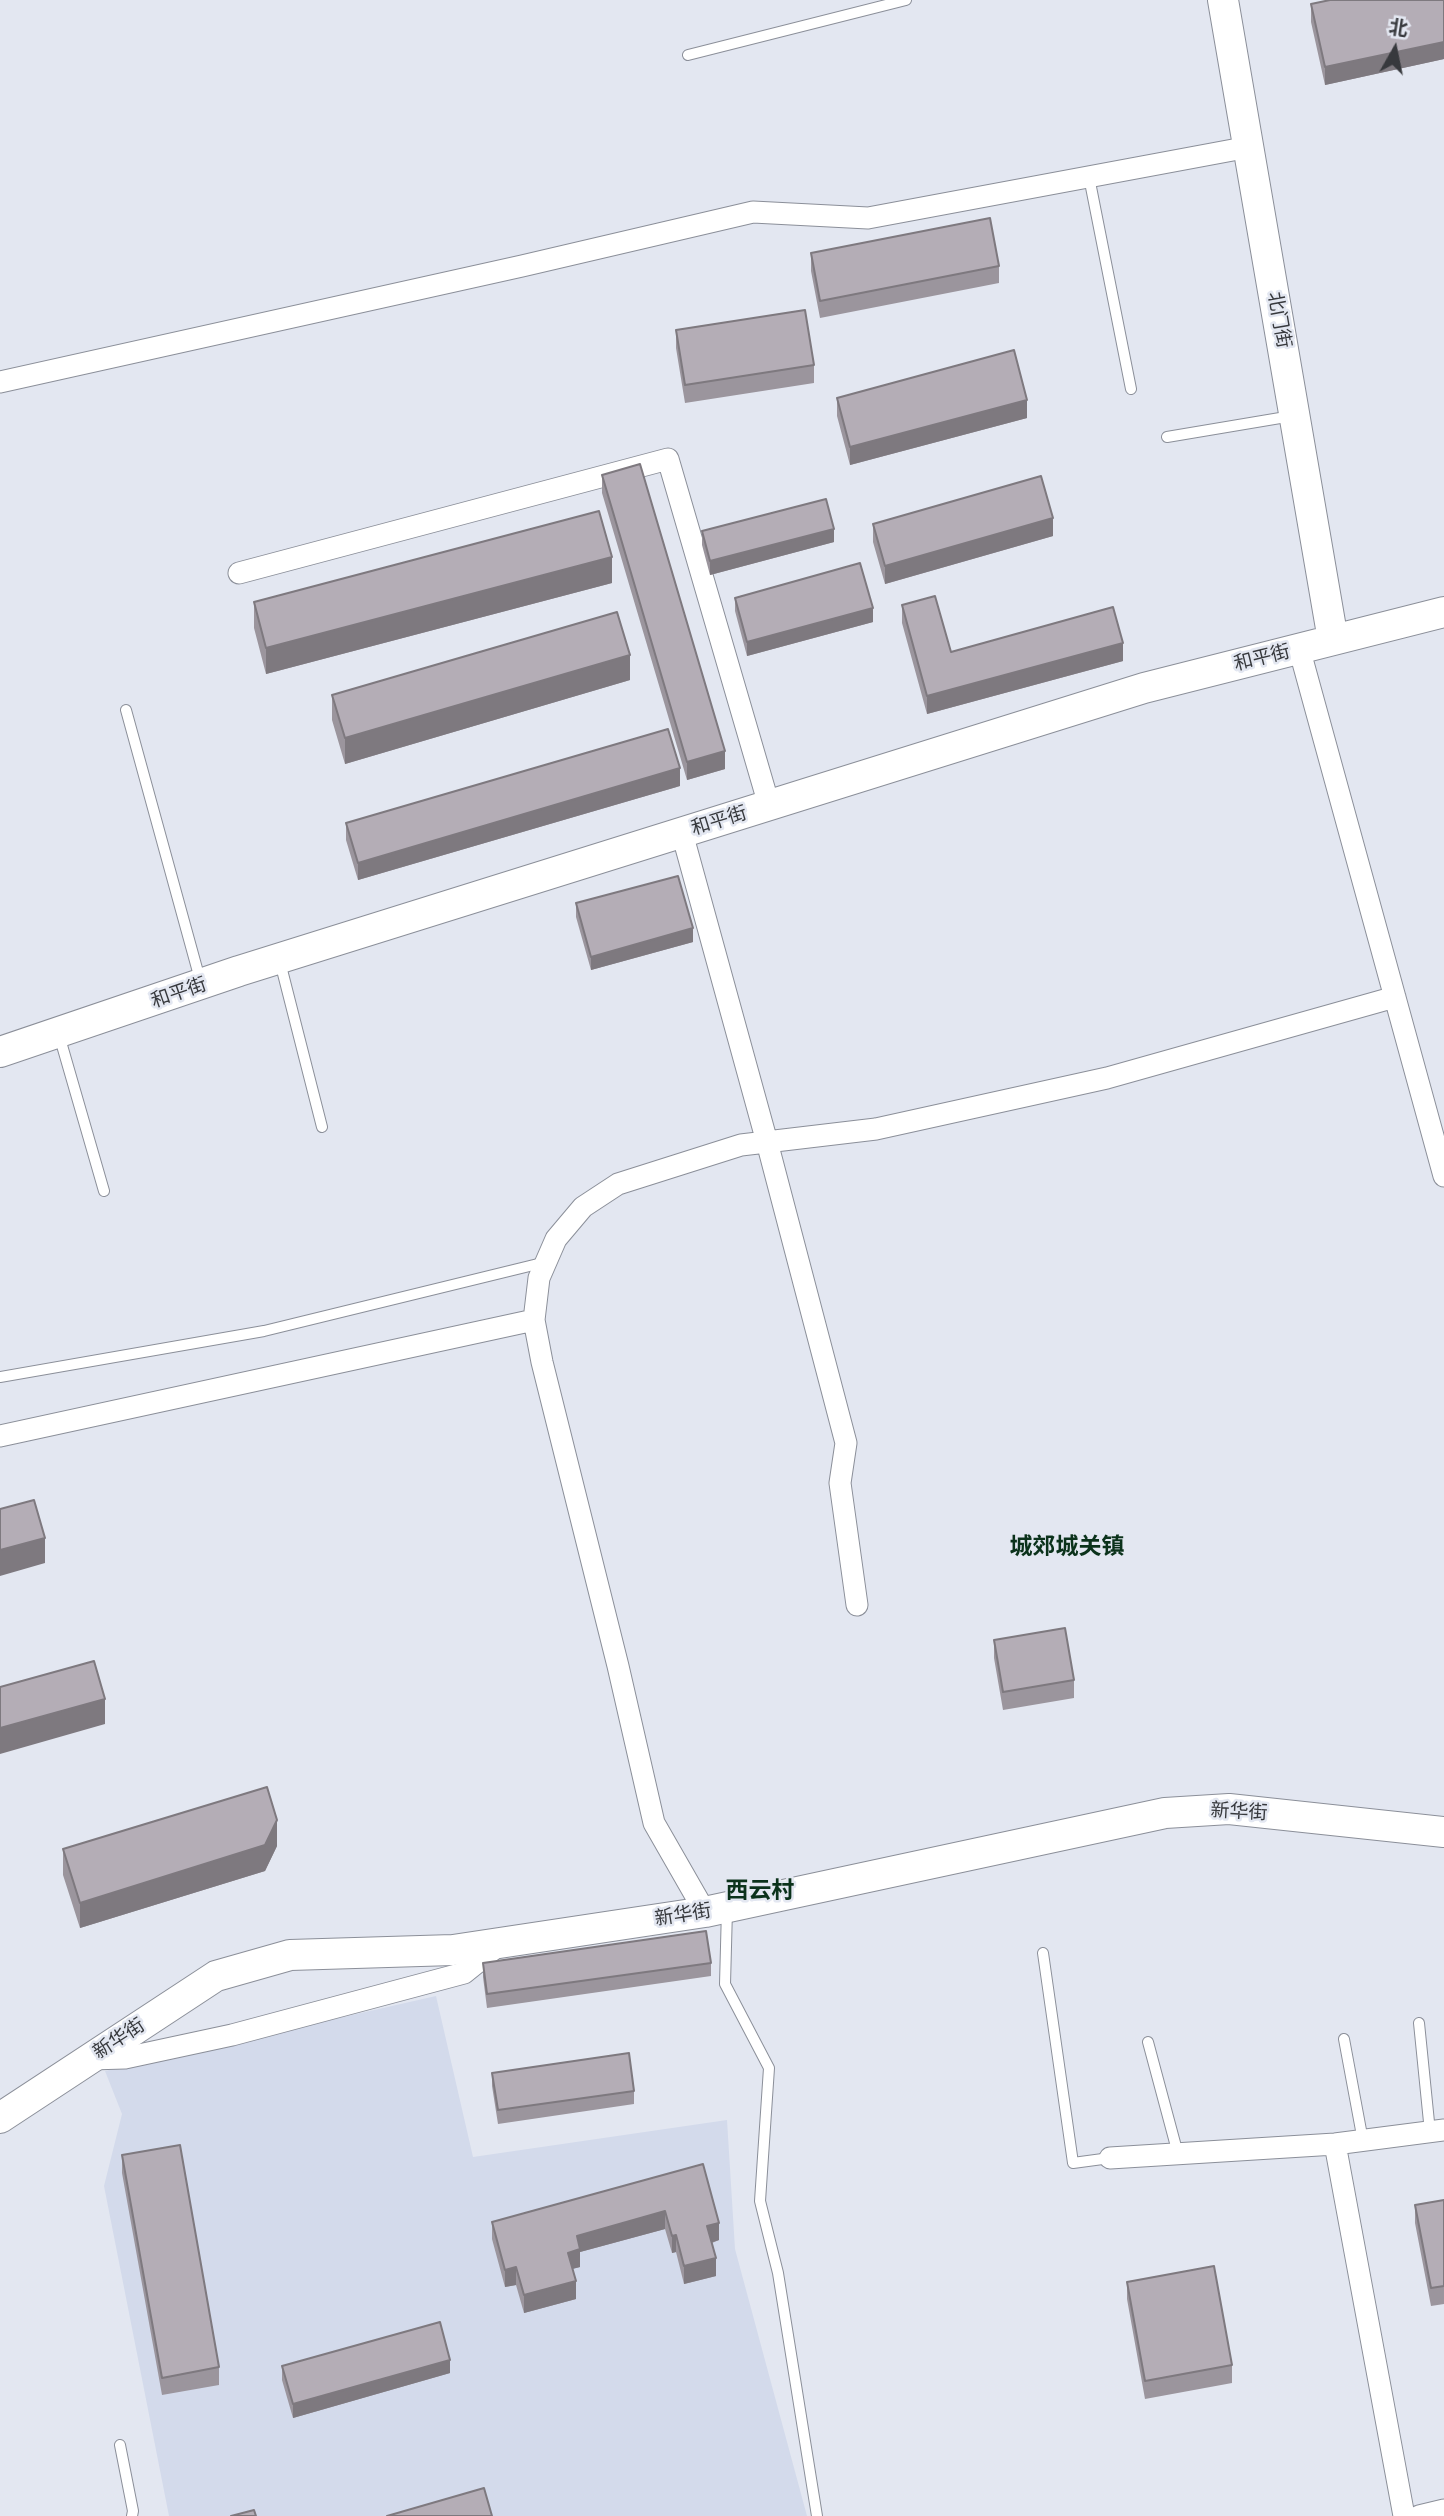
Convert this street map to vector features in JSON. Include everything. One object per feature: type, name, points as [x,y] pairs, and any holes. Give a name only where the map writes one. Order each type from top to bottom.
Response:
[{"type":"street","name":"北门街","points":[[1223,0],[1333,640]]},
{"type":"street","points":[[0,382],[753,212],[868,218],[1249,147]]},
{"type":"street","points":[[239,573],[668,458],[769,806]]},
{"type":"street","name":"和平街","points":[[0,1052],[279,959],[1144,688],[1444,612]]},
{"type":"street","points":[[1299,648],[1444,1176]]},
{"type":"street","points":[[682,833],[846,1443],[840,1483],[857,1605]]},
{"type":"street","points":[[716,1910],[654,1823],[542,1362],[534,1320],[539,1278],[556,1239],[583,1207],[618,1184],[741,1145],[876,1129],[1107,1078],[1395,997]]},
{"type":"street","points":[[0,1436],[534,1320]]},
{"type":"street","name":"新华街","points":[[0,2118],[216,1976],[289,1955],[453,1950],[716,1910],[1165,1813],[1229,1809],[1444,1832]]},
{"type":"street","points":[[88,2059],[125,2058],[232,2035],[464,1973],[501,1943]]},
{"type":"street","points":[[1110,2158],[1335,2144],[1437,2131]]},
{"type":"street","points":[[1335,2144],[1404,2516]]},
{"type":"lane","points":[[688,55],[906,0]]},
{"type":"lane","points":[[1089,177],[1130,389]]},
{"type":"lane","points":[[1167,437],[1295,415]]},
{"type":"lane","points":[[126,710],[201,985]]},
{"type":"lane","points":[[279,959],[322,1127]]},
{"type":"lane","points":[[58,1032],[103,1191]]},
{"type":"lane","points":[[0,1377],[264,1331],[546,1262]]},
{"type":"lane","points":[[716,1910],[725,1984],[769,2068],[760,2201],[778,2273],[817,2516]]},
{"type":"lane","points":[[1042,1953],[1073,2163],[1110,2158]]},
{"type":"lane","points":[[1419,2023],[1437,2131]]},
{"type":"lane","points":[[1344,2039],[1363,2141]]},
{"type":"lane","points":[[1148,2042],[1178,2154]]},
{"type":"lane","points":[[120,2445],[134,2511],[132,2516]]},
{"type":"shaded area","points":[[436,1996],[473,2157],[727,2120],[735,2249],[807,2516],[169,2516],[104,2186],[122,2114],[105,2071]]},
{"type":"building","points":[[1330,0],[1444,0],[1444,42],[1325,67],[1311,4]]},
{"type":"building","points":[[990,218],[999,266],[820,301],[811,253]]},
{"type":"building","points":[[805,310],[814,365],[685,385],[676,330]]},
{"type":"building","points":[[1014,350],[1027,400],[850,447],[837,398]]},
{"type":"building","points":[[640,464],[725,751],[687,762],[602,475]]},
{"type":"building","points":[[1041,476],[1053,518],[885,566],[873,524]]},
{"type":"building","points":[[826,499],[834,529],[710,561],[702,531]]},
{"type":"building","points":[[599,511],[612,557],[266,648],[254,602]]},
{"type":"building","points":[[860,563],[873,608],[747,642],[735,598]]},
{"type":"building","points":[[935,596],[951,652],[1113,607],[1123,643],[927,696],[902,605]]},
{"type":"building","points":[[617,612],[630,655],[345,738],[332,695]]},
{"type":"building","points":[[668,729],[680,768],[358,863],[346,823]]},
{"type":"building","points":[[678,876],[693,928],[591,957],[576,903]]},
{"type":"building","points":[[34,1500],[45,1538],[0,1550],[0,1509]]},
{"type":"building","points":[[1065,1628],[1074,1680],[1003,1692],[994,1640]]},
{"type":"building","points":[[94,1661],[105,1699],[0,1728],[0,1687]]},
{"type":"building","points":[[267,1787],[277,1820],[265,1845],[80,1903],[63,1849]]},
{"type":"building","points":[[706,1931],[711,1963],[487,1994],[483,1963]]},
{"type":"building","points":[[629,2053],[634,2091],[498,2110],[492,2073]]},
{"type":"building","points":[[180,2145],[219,2367],[162,2378],[122,2155]]},
{"type":"building","points":[[703,2164],[719,2223],[707,2226],[716,2258],[684,2266],[676,2235],[672,2236],[665,2211],[577,2236],[580,2249],[568,2253],[576,2281],[524,2295],[516,2267],[505,2270],[492,2222]]},
{"type":"building","points":[[1444,2200],[1444,2286],[1431,2288],[1415,2205]]},
{"type":"building","points":[[1214,2266],[1232,2365],[1145,2381],[1127,2282]]},
{"type":"building","points":[[440,2322],[450,2360],[293,2404],[282,2366]]},
{"type":"building","points":[[484,2488],[492,2516],[387,2516]]},
{"type":"building","points":[[254,2510],[256,2516],[231,2516]]},
{"type":"district","name":"城郊城关镇","points":[[1067,1547]]},
{"type":"district","name":"西云村","points":[[760,1891]]}]
